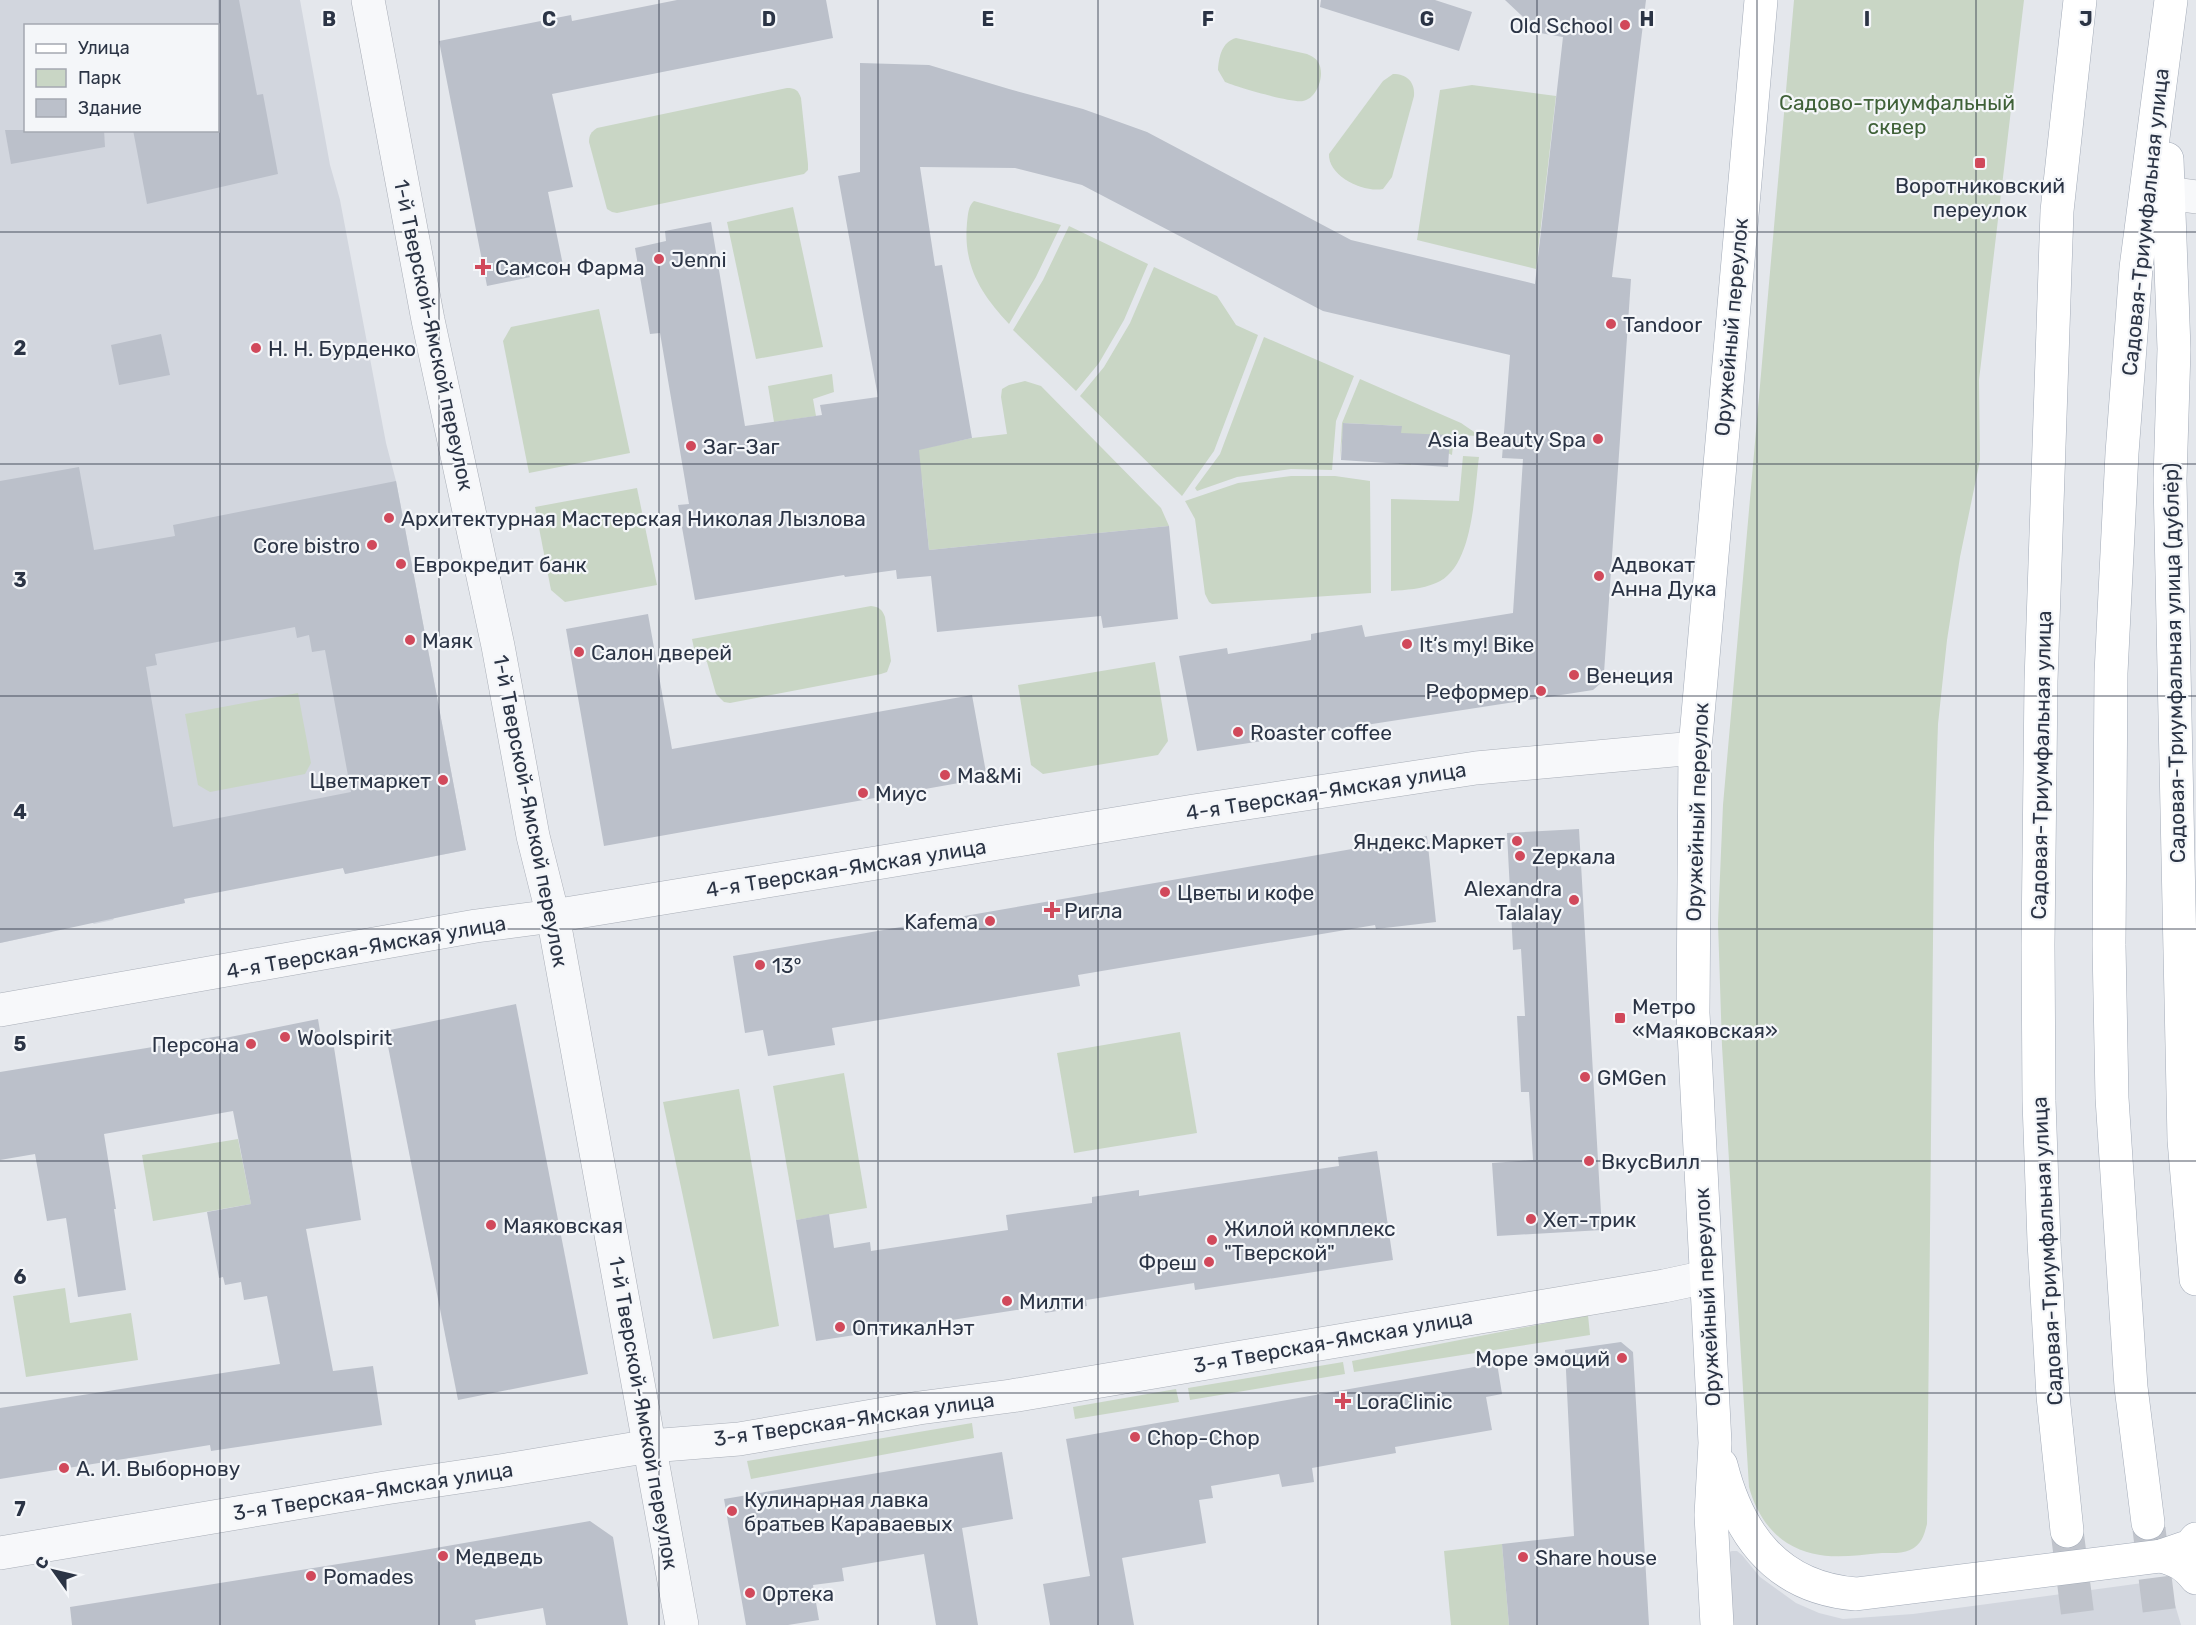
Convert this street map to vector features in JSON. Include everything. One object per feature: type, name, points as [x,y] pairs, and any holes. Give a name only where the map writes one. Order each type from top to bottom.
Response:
[{"type":"main road","name":"Оружейный переулок","points":[[1717,1625],[1712,1515],[1715,1443],[1693,1013],[1695,748],[1761,0]]},
{"type":"main road","name":"Садовая-Триумфальная улица","points":[[2067,1531],[2053,1396],[2044,1242],[2039,1101],[2038,945],[2041,681],[2057,211],[2080,0]]},
{"type":"main road","name":"Садовая-Триумфальная улица","points":[[2148,1523],[2131,1387],[2112,1098],[2109,945],[2110,673],[2122,453],[2136,268],[2171,0]]},
{"type":"main road","name":"Садовая-Триумфальная улица (дублёр)","points":[[2166,46],[2182,195],[2170,480],[2184,1140],[2196,1279]]},
{"type":"main road","points":[[1715,1443],[1727,1490],[1744,1527],[1762,1551],[1811,1586],[1834,1592],[1856,1594],[2161,1556],[2190,1546],[2196,1539]]},
{"type":"main road","points":[[2161,1556],[2177,1560],[2196,1578]]},
{"type":"street","name":"1-й Тверской-Ямской переулок","points":[[368,0],[428,321],[498,646],[533,836],[553,916],[682,1625]]},
{"type":"street","name":"4-я Тверская-Ямская улица","points":[[0,1010],[476,926],[553,916],[1184,813],[1452,772],[1695,748]]},
{"type":"street","name":"3-я Тверская-Ямская улица","points":[[0,1553],[650,1446],[740,1439],[919,1408],[1022,1394],[1706,1278]]},
{"type":"shaded area","points":[[0,0],[300,0],[330,165],[340,200],[386,443],[396,481],[466,850],[345,874],[343,868],[182,891],[185,903],[147,911],[123,903],[113,920],[94,924],[79,912],[50,918],[52,932],[0,943]]},
{"type":"shaded area","points":[[1737,1551],[1742,1555],[1760,1577],[1796,1603],[1819,1613],[1843,1619],[1913,1614],[2150,1582],[2159,1585],[2173,1598],[2181,1625],[1727,1625],[1729,1552]]},
{"type":"green space","name":"Садово-триумфальный сквер","points":[[1794,0],[2024,0],[1979,380],[1980,460],[1960,557],[1947,640],[1938,724],[1934,843],[1927,1524],[1919,1543],[1907,1551],[1845,1556],[1810,1553],[1780,1538],[1763,1518],[1749,1487],[1722,1046],[1718,923],[1723,805]]},
{"type":"green space","points":[[1236,38],[1313,57],[1318,62],[1321,73],[1316,91],[1308,99],[1297,101],[1225,82],[1218,70],[1220,55],[1224,46]]},
{"type":"green space","points":[[1393,74],[1402,75],[1409,80],[1414,96],[1392,177],[1383,189],[1375,190],[1357,185],[1340,176],[1330,162],[1329,154],[1383,81]]},
{"type":"green space","points":[[1472,85],[1556,96],[1536,269],[1417,240],[1440,90]]},
{"type":"green space","points":[[787,88],[796,90],[801,98],[808,164],[808,170],[804,174],[617,213],[607,209],[589,142],[589,137],[597,128]]},
{"type":"green space","points":[[974,201],[1061,225],[1036,277],[1009,324],[982,290],[971,266],[967,223],[969,208]]},
{"type":"green space","points":[[793,207],[823,347],[756,359],[727,222]]},
{"type":"green space","points":[[1069,226],[1148,264],[1124,320],[1099,363],[1076,391],[1013,330],[1043,280]]},
{"type":"green space","points":[[1154,267],[1217,296],[1236,325],[1258,335],[1214,451],[1182,496],[1080,396],[1104,367],[1130,323]]},
{"type":"green space","points":[[599,309],[630,453],[529,473],[503,341],[511,327]]},
{"type":"green space","points":[[1264,337],[1354,376],[1336,421],[1332,470],[1291,469],[1237,477],[1197,491],[1195,488],[1220,454]]},
{"type":"green space","points":[[832,374],[834,392],[813,399],[816,416],[774,422],[768,386]]},
{"type":"green space","points":[[1360,379],[1461,423],[1480,436],[1454,435],[1452,455],[1413,438],[1411,465],[1399,464],[1401,426],[1344,423],[1340,459],[1342,423]]},
{"type":"green space","points":[[1025,381],[1041,386],[1161,508],[1169,526],[929,550],[922,479],[896,454],[972,438],[1007,434],[1001,397],[1002,389]]},
{"type":"green space","points":[[1463,456],[1479,457],[1470,528],[1458,562],[1449,575],[1436,583],[1420,588],[1391,591],[1391,499],[1459,501]]},
{"type":"green space","points":[[1291,476],[1335,476],[1370,481],[1371,593],[1212,604],[1205,594],[1195,519],[1185,501],[1238,483]]},
{"type":"green space","points":[[637,488],[657,585],[565,602],[551,590],[535,507]]},
{"type":"green space","points":[[871,606],[880,609],[885,617],[891,661],[887,672],[881,674],[730,703],[724,702],[716,694],[707,662],[703,658],[696,658],[692,639]]},
{"type":"green space","points":[[1155,662],[1168,741],[1158,755],[1043,774],[1031,765],[1018,685]]},
{"type":"green space","points":[[298,693],[311,763],[305,774],[210,792],[198,785],[185,714]]},
{"type":"green space","points":[[1180,1032],[1197,1133],[1074,1153],[1057,1053]]},
{"type":"green space","points":[[844,1073],[867,1208],[796,1220],[773,1086]]},
{"type":"green space","points":[[739,1089],[779,1326],[713,1339],[663,1102]]},
{"type":"green space","points":[[238,1139],[251,1204],[153,1221],[142,1155]]},
{"type":"green space","points":[[65,1288],[70,1323],[131,1313],[138,1360],[26,1377],[13,1296]]},
{"type":"green space","points":[[1588,1315],[1590,1335],[1354,1372],[1352,1361]]},
{"type":"green space","points":[[1343,1362],[1345,1374],[1190,1400],[1188,1388]]},
{"type":"green space","points":[[1176,1389],[1179,1402],[1075,1419],[1073,1407]]},
{"type":"green space","points":[[972,1423],[974,1438],[751,1479],[747,1461]]},
{"type":"green space","points":[[1502,1544],[1509,1625],[1451,1625],[1444,1551]]},
{"type":"building","points":[[218,0],[239,0],[257,95],[263,94],[278,174],[147,204],[133,132],[219,132]]},
{"type":"building","points":[[677,0],[826,0],[833,38],[552,94],[573,187],[548,192],[564,270],[487,286],[439,41],[571,15],[572,21]]},
{"type":"building","points":[[1321,0],[1435,0],[1472,12],[1459,51],[1320,7]]},
{"type":"building","points":[[1505,0],[1646,0],[1612,277],[1631,279],[1604,673],[1602,682],[1593,690],[1197,751],[1179,656],[1227,648],[1228,654],[1311,640],[1311,634],[1362,625],[1365,637],[1513,613],[1523,459],[1502,458],[1510,355],[1323,311],[1082,185],[1015,168],[920,167],[935,266],[942,265],[972,438],[919,450],[929,550],[1169,526],[1178,619],[1103,628],[1101,616],[937,632],[931,576],[897,579],[896,570],[845,577],[844,575],[695,600],[678,505],[689,504],[660,333],[650,334],[635,248],[666,241],[665,231],[711,222],[745,426],[822,415],[820,405],[878,397],[838,176],[860,172],[860,63],[929,65],[1083,109],[1147,132],[1351,240],[1535,284],[1563,37],[1540,33]]},
{"type":"building","points":[[5,130],[104,132],[105,147],[11,164]]},
{"type":"building","points":[[161,334],[170,375],[119,385],[111,345]]},
{"type":"building","points":[[1343,423],[1402,426],[1401,433],[1450,435],[1448,467],[1341,460]]},
{"type":"building","points":[[79,467],[94,550],[175,536],[173,525],[396,481],[466,850],[345,874],[343,868],[184,899],[185,903],[0,943],[0,481]],"holes":[[[295,627],[297,638],[309,635],[312,652],[325,650],[351,792],[173,827],[146,667],[157,665],[155,654]]]},
{"type":"building","points":[[648,614],[672,749],[972,695],[987,778],[604,846],[566,629]]},
{"type":"building","points":[[1579,829],[1602,1230],[1497,1236],[1492,1163],[1533,1160],[1529,1092],[1521,1092],[1517,1016],[1525,1016],[1521,949],[1513,950],[1507,833]]},
{"type":"building","points":[[1427,836],[1436,922],[1376,929],[1375,925],[1078,975],[1080,986],[832,1028],[835,1045],[768,1056],[763,1030],[745,1033],[733,956]]},
{"type":"building","name":"Маяковская","points":[[516,1004],[588,1374],[458,1400],[385,1031]]},
{"type":"building","points":[[318,1019],[322,1043],[333,1041],[361,1220],[306,1229],[333,1371],[373,1366],[382,1425],[211,1451],[210,1445],[0,1479],[0,1408],[280,1364],[267,1296],[244,1300],[241,1282],[225,1285],[223,1277],[219,1278],[207,1212],[251,1204],[233,1111],[104,1134],[126,1290],[78,1297],[66,1218],[47,1221],[35,1154],[0,1160],[0,1072],[220,1036],[220,1039]]},
{"type":"building","name":"Жилой комплекс \"Тверской\"","points":[[1377,1151],[1393,1260],[1195,1290],[1194,1283],[1086,1300],[1087,1306],[1045,1313],[1043,1306],[816,1341],[796,1220],[829,1214],[834,1248],[870,1242],[871,1251],[1008,1230],[1006,1215],[1092,1203],[1092,1197],[1139,1190],[1139,1196],[1339,1166],[1338,1157]]},
{"type":"building","points":[[1621,1342],[1633,1352],[1649,1625],[1509,1625],[1502,1544],[1574,1536],[1565,1350]]},
{"type":"building","points":[[1497,1363],[1502,1394],[1486,1397],[1492,1430],[1395,1447],[1396,1453],[1312,1468],[1314,1482],[1282,1487],[1279,1474],[1211,1486],[1213,1498],[1199,1500],[1206,1543],[1122,1558],[1134,1625],[1050,1625],[1043,1584],[1090,1576],[1066,1439]]},
{"type":"building","points":[[1002,1452],[1013,1519],[962,1528],[978,1625],[936,1625],[924,1554],[842,1568],[844,1581],[813,1585],[819,1620],[788,1625],[746,1625],[724,1499]]},
{"type":"building","points":[[590,1521],[613,1537],[628,1625],[546,1625],[543,1608],[475,1620],[476,1625],[72,1625],[70,1607]]},
{"type":"tunnel","points":[[2149,1529],[2161,1625]]},
{"type":"tunnel","points":[[2067,1531],[2079,1625]]},
{"type":"place","name":"Old School","points":[[1625,25]]},
{"type":"place","name":"Воротниковский переулок","points":[[1980,163]]},
{"type":"place","name":"Jenni","points":[[659,259]]},
{"type":"place","name":"Самсон Фарма","points":[[483,267]]},
{"type":"place","name":"Tandoor","points":[[1611,324]]},
{"type":"place","name":"Н. Н. Бурденко","points":[[256,348]]},
{"type":"place","name":"Asia Beauty Spa","points":[[1598,439]]},
{"type":"place","name":"Заг-Заг","points":[[691,446]]},
{"type":"place","name":"Архитектурная Мастерская Николая Лызлова","points":[[389,518]]},
{"type":"place","name":"Core bistro","points":[[372,545]]},
{"type":"place","name":"Еврокредит банк","points":[[401,564]]},
{"type":"place","name":"Адвокат Анна Дука","points":[[1599,576]]},
{"type":"place","name":"Маяк","points":[[410,640]]},
{"type":"place","name":"It’s my! Bike","points":[[1407,644]]},
{"type":"place","name":"Салон дверей","points":[[579,652]]},
{"type":"place","name":"Венеция","points":[[1574,675]]},
{"type":"place","name":"Реформер","points":[[1541,691]]},
{"type":"place","name":"Roaster coffee","points":[[1238,732]]},
{"type":"place","name":"Ma&Mi","points":[[945,775]]},
{"type":"place","name":"Цветмаркет","points":[[443,780]]},
{"type":"place","name":"Миус","points":[[863,793]]},
{"type":"place","name":"Яндекс.Маркет","points":[[1517,841]]},
{"type":"place","name":"Zеркала","points":[[1520,856]]},
{"type":"place","name":"Цветы и кофе","points":[[1165,892]]},
{"type":"place","name":"Alexandra Talalay","points":[[1574,900]]},
{"type":"place","name":"Ригла","points":[[1052,910]]},
{"type":"place","name":"Kafema","points":[[990,921]]},
{"type":"place","name":"13°","points":[[760,965]]},
{"type":"place","name":"Метро «Маяковская»","points":[[1620,1018]]},
{"type":"place","name":"Woolspirit","points":[[285,1037]]},
{"type":"place","name":"Персона","points":[[251,1044]]},
{"type":"place","name":"GMGen","points":[[1585,1077]]},
{"type":"place","name":"ВкусВилл","points":[[1589,1161]]},
{"type":"place","name":"Хет-трик","points":[[1531,1219]]},
{"type":"place","name":"Маяковская","points":[[491,1225]]},
{"type":"place","name":"Жилой комплекс \"Тверской\"","points":[[1212,1240]]},
{"type":"place","name":"Фреш","points":[[1209,1262]]},
{"type":"place","name":"Милти","points":[[1007,1301]]},
{"type":"place","name":"ОптикалНэт","points":[[840,1327]]},
{"type":"place","name":"Море эмоций","points":[[1622,1358]]},
{"type":"place","name":"LoraClinic","points":[[1343,1401]]},
{"type":"place","name":"Chop-Chop","points":[[1135,1437]]},
{"type":"place","name":"А. И. Выборнову","points":[[64,1468]]},
{"type":"place","name":"Кулинарная лавка братьев Караваевых","points":[[732,1511]]},
{"type":"place","name":"Медведь","points":[[443,1556]]},
{"type":"place","name":"Share house","points":[[1523,1557]]},
{"type":"place","name":"Pomades","points":[[311,1576]]},
{"type":"place","name":"Ортека","points":[[750,1593]]}]
